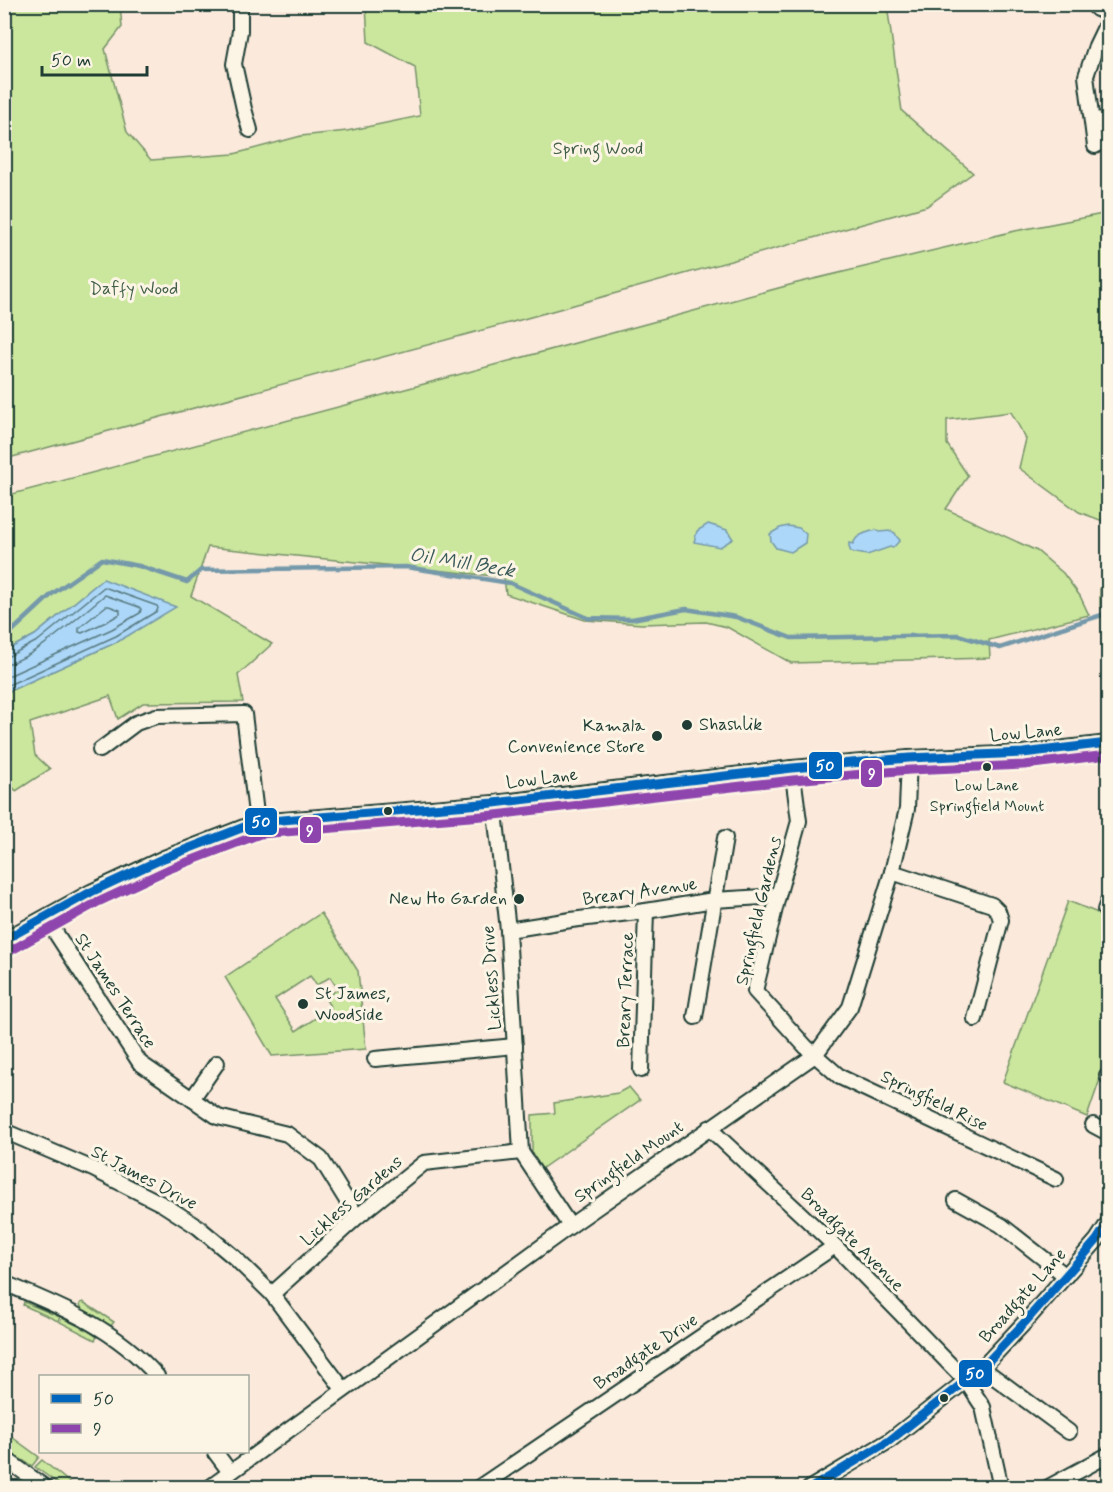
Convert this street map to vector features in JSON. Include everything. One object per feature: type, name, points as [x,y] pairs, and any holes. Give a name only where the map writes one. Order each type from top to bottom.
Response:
[{"type":"street","points":[[240,4],[240,31],[234,64],[250,130]]},
{"type":"street","points":[[1092,4],[1097,9],[1108,13]]},
{"type":"street","points":[[1095,146],[1086,76],[1096,46],[1108,21]]},
{"type":"street","points":[[1092,121],[1108,118]]},
{"type":"street","points":[[100,750],[136,723],[156,716],[244,714],[257,822]]},
{"type":"street","name":"Low Lane","points":[[4,940],[91,892],[164,858],[257,822],[494,803],[792,768],[909,758],[1023,753],[1108,743]]},
{"type":"street","name":"Springfield Mount","points":[[209,1488],[570,1226],[815,1055],[850,1006],[892,872],[908,809],[909,758]]},
{"type":"street","name":"Springfield Gardens","points":[[792,768],[799,821],[755,991],[804,1045]]},
{"type":"street","name":"Lickless Drive","points":[[494,803],[508,930],[521,1152]]},
{"type":"street","points":[[695,1017],[726,838]]},
{"type":"street","points":[[892,872],[992,905],[998,911],[1001,920],[975,1019]]},
{"type":"street","name":"Breary Avenue","points":[[508,930],[714,900],[778,896]]},
{"type":"street","name":"Breary Terrace","points":[[641,1070],[646,911]]},
{"type":"street","name":"St James Terrace","points":[[46,918],[140,1063],[218,1117],[287,1134],[321,1159],[357,1217]]},
{"type":"street","name":"Springfield Rise","points":[[804,1045],[840,1077],[1056,1179]]},
{"type":"street","points":[[375,1059],[514,1046]]},
{"type":"street","points":[[192,1099],[217,1063]]},
{"type":"street","points":[[1093,1125],[1108,1133]]},
{"type":"street","name":"Broadgate Avenue","points":[[709,1128],[834,1246],[966,1381],[983,1407],[1001,1488]]},
{"type":"street","name":"St James Drive","points":[[4,1131],[93,1169],[164,1205],[208,1235],[273,1294],[343,1389]]},
{"type":"street","points":[[521,1152],[570,1226]]},
{"type":"street","name":"Lickless Gardens","points":[[273,1294],[357,1217],[424,1163],[521,1152]]},
{"type":"street","points":[[956,1200],[1001,1225],[1066,1276]]},
{"type":"street","name":"Broadgate Lane","points":[[810,1488],[889,1441],[982,1368],[1066,1276],[1103,1245],[1108,1223]]},
{"type":"street","name":"Broadgate Drive","points":[[478,1488],[834,1246]]},
{"type":"street","points":[[4,1283],[86,1320],[124,1344],[155,1375]]},
{"type":"street","points":[[982,1368],[1069,1432]]},
{"type":"street","points":[[216,1453],[230,1472]]},
{"type":"street","points":[[1047,1488],[1108,1455]]},
{"type":"street","points":[[4,1458],[46,1488]]},
{"type":"green space","points":[[5,4],[120,5],[122,27],[105,49],[127,132],[151,160],[234,154],[301,136],[347,131],[420,116],[415,67],[368,42],[366,5],[887,5],[902,111],[973,173],[927,206],[520,320],[5,459]]},
{"type":"green space","points":[[1108,213],[1108,523],[1079,512],[1019,468],[1026,439],[1011,412],[947,420],[947,444],[968,476],[946,509],[1037,551],[1063,573],[1080,596],[1089,615],[989,640],[990,658],[791,663],[727,627],[706,622],[642,624],[585,620],[506,594],[504,577],[208,547],[191,596],[272,644],[238,675],[243,702],[143,703],[118,719],[110,696],[30,723],[35,755],[50,769],[16,791],[5,778],[5,693],[119,641],[103,579],[35,635],[5,651],[5,496],[797,283],[1015,231]]},
{"type":"green space","points":[[1108,586],[1108,616],[1100,606],[1100,589]]},
{"type":"green space","points":[[1068,901],[1108,917],[1108,1056],[1087,1117],[1003,1082]]},
{"type":"green space","points":[[321,913],[358,971],[366,1049],[272,1056],[225,977]],"holes":[[[310,976],[317,985],[330,977],[338,989],[325,998],[331,1008],[296,1031],[275,999]]]},
{"type":"green space","points":[[629,1087],[640,1100],[541,1169],[532,1155],[532,1115],[555,1113],[554,1103],[618,1093]]},
{"type":"green space","points":[[24,1302],[60,1317],[58,1321],[23,1305]]},
{"type":"green space","points":[[83,1302],[114,1322],[110,1327],[82,1310],[80,1304]]},
{"type":"green space","points":[[62,1318],[97,1337],[95,1340],[60,1322]]},
{"type":"green space","points":[[5,1432],[39,1457],[32,1466],[5,1450]]},
{"type":"green space","points":[[42,1460],[75,1487],[63,1487],[35,1467]]},
{"type":"water","points":[[708,524],[727,530],[733,539],[720,547],[694,542],[697,531]]},
{"type":"water","points":[[788,526],[799,528],[806,534],[805,543],[791,552],[776,548],[771,541],[770,534]]},
{"type":"water","points":[[877,530],[879,532],[891,531],[900,540],[893,548],[867,555],[851,552],[849,543],[853,544],[859,536]]},
{"type":"water","points":[[103,579],[176,607],[119,641],[5,693],[5,651],[35,635]]},
{"type":"waterway","name":"Oil Mill Beck","points":[[4,636],[52,594],[102,559],[139,566],[187,582],[201,570],[406,567],[510,583],[588,618],[632,619],[686,609],[736,617],[791,638],[958,635],[1000,648],[1108,613]]},
{"type":"transit line","name":"50","points":[[4,940],[91,892],[164,858],[257,822],[494,803],[792,768],[909,758],[1023,753],[1108,743]]},
{"type":"transit line","name":"9","points":[[10,951],[96,903],[169,869],[260,834],[495,815],[793,780],[910,770],[1024,765],[1108,755]]},
{"type":"transit line","name":"50","points":[[811,1488],[889,1441],[982,1368],[1097,1240],[1108,1223]]},
{"type":"place","name":"Shashlik","points":[[687,725]]},
{"type":"place","name":"Kamala Convenience Store","points":[[657,736]]},
{"type":"place","name":"Low Lane Springfield Mount","points":[[987,767]]},
{"type":"place","name":"New Ho Garden","points":[[519,899]]},
{"type":"place","name":"St James, Woodside","points":[[303,1004]]},
{"type":"park label","name":"Spring Wood","points":[[598,149]]},
{"type":"park label","name":"Daffy Wood","points":[[134,289]]}]
